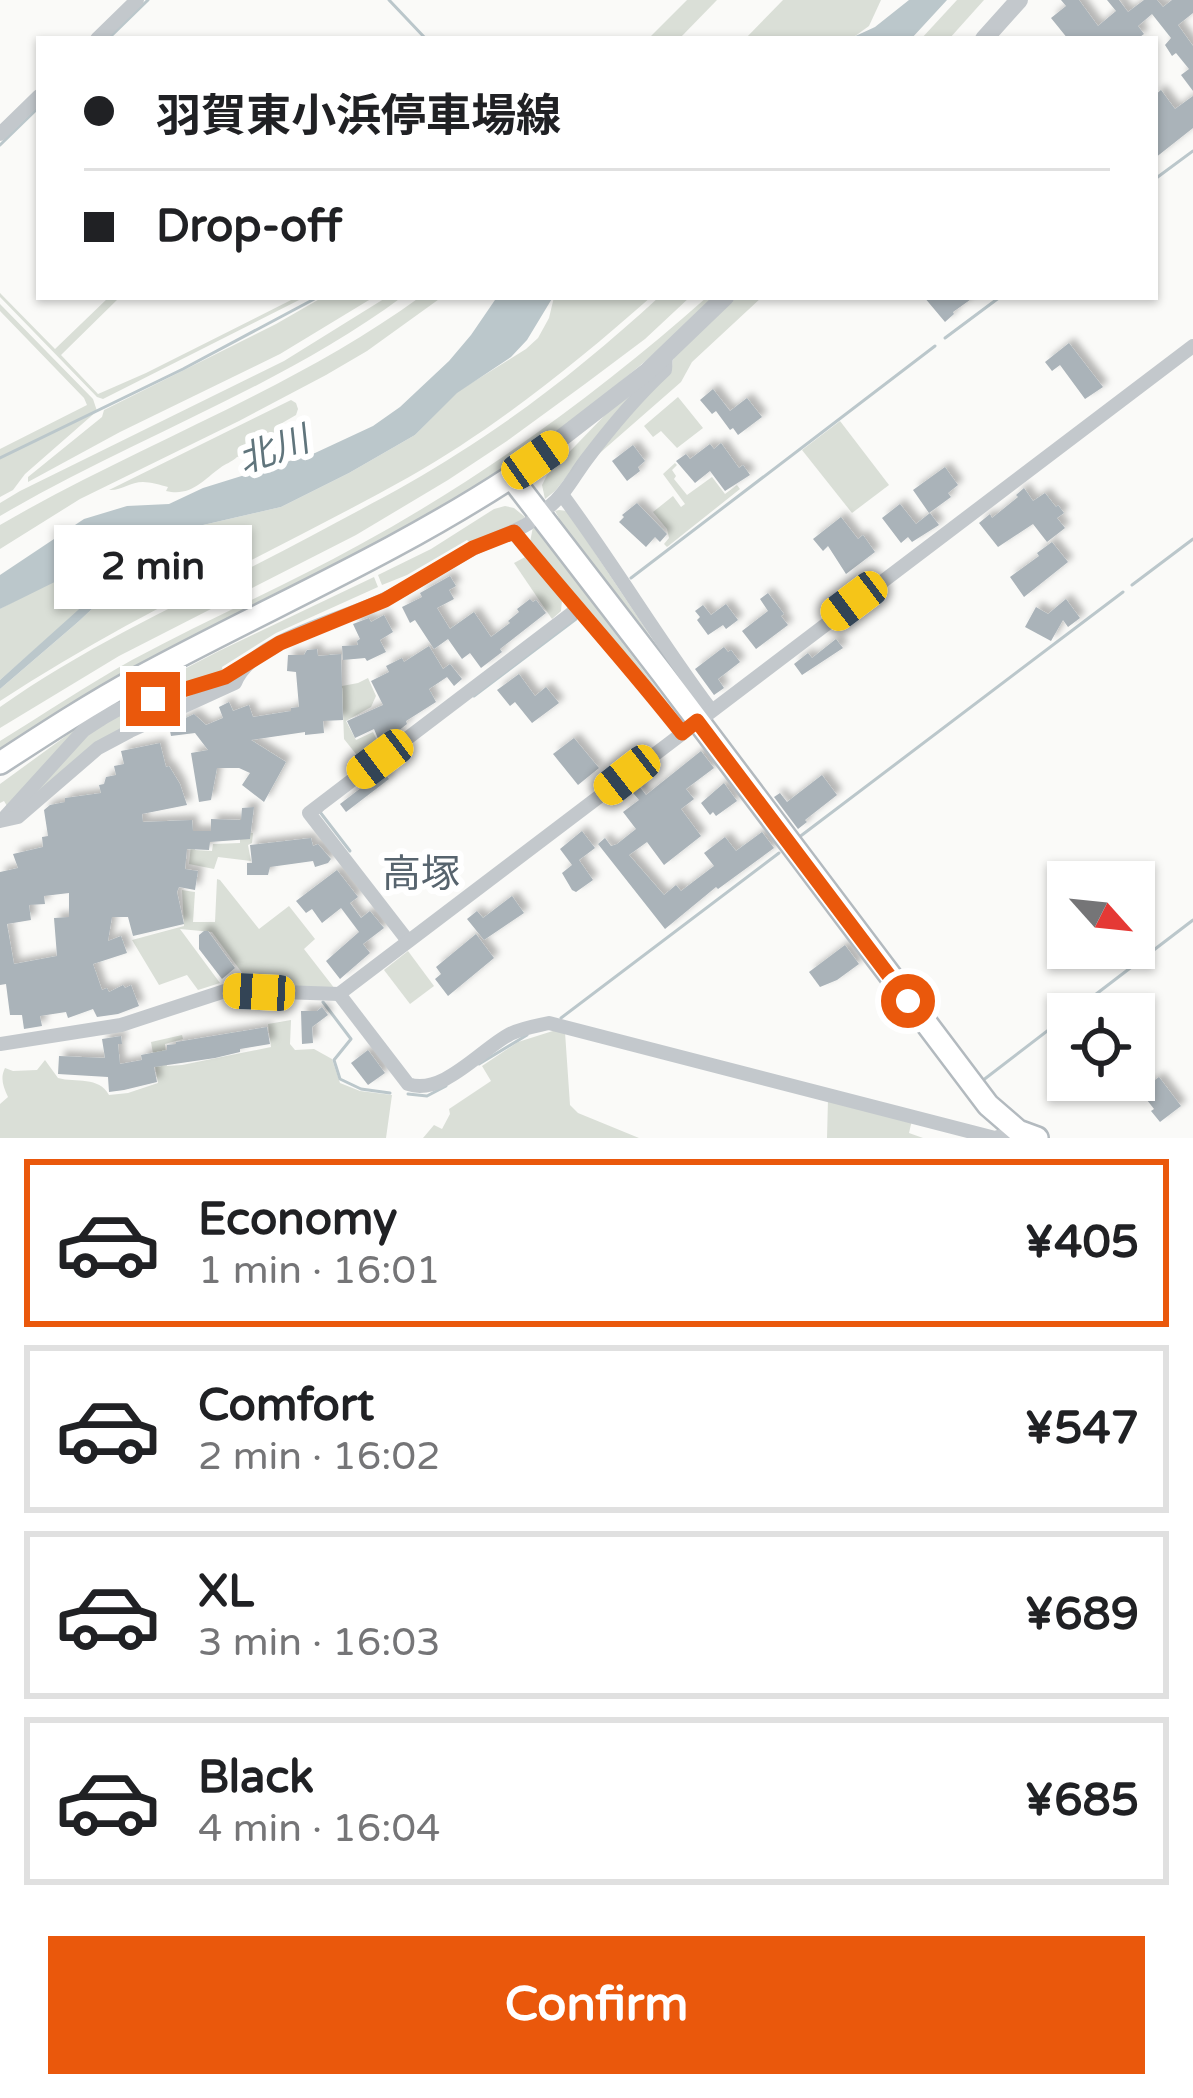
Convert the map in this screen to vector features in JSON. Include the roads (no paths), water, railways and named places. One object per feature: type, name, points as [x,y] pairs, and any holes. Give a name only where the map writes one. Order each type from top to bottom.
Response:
[{"type":"main road","points":[[0,763],[395,548],[511,477],[988,1105],[1025,1136]]},
{"type":"street","points":[[100,36],[137,0]]},
{"type":"street","points":[[987,36],[1019,0]]},
{"type":"street","points":[[0,134],[36,99]]},
{"type":"street","points":[[511,477],[666,355],[722,300]]},
{"type":"street","points":[[0,1045],[122,1024],[228,990],[339,994],[1193,346]]},
{"type":"street","points":[[666,355],[664,370],[556,501],[605,552],[680,669],[696,721]]},
{"type":"street","points":[[1,821],[96,711],[117,710],[225,677],[280,643],[385,600],[473,548],[529,523]]},
{"type":"street","points":[[514,532],[646,687],[696,721]]},
{"type":"street","points":[[408,941],[309,813],[576,610]]},
{"type":"street","points":[[1,821],[18,817],[98,748],[235,683],[240,669]]},
{"type":"street","points":[[339,994],[408,1084],[420,1088],[440,1082],[518,1030],[549,1023],[995,1138],[1025,1136]]},
{"type":"waterway","points":[[111,36],[148,0]]},
{"type":"waterway","points":[[389,0],[423,36]]},
{"type":"waterway","points":[[0,145],[36,110]]},
{"type":"waterway","points":[[1158,177],[1193,151]]},
{"type":"waterway","points":[[0,458],[312,300]]},
{"type":"waterway","points":[[945,338],[996,300]]},
{"type":"waterway","points":[[631,578],[935,346]]},
{"type":"waterway","points":[[1132,585],[1193,539]]},
{"type":"waterway","points":[[798,838],[1123,592]]},
{"type":"waterway","points":[[474,696],[576,619]]},
{"type":"waterway","points":[[322,810],[350,851]]},
{"type":"waterway","points":[[561,1018],[779,853]]},
{"type":"waterway","points":[[1097,993],[1193,920]]},
{"type":"waterway","points":[[323,1002],[351,1039],[334,1060],[340,1079],[361,1089],[390,1093]]},
{"type":"waterway","points":[[982,1081],[1047,1031]]},
{"type":"waterway","points":[[479,1064],[527,1035]]},
{"type":"waterway","points":[[408,1094],[427,1096],[446,1086]]},
{"type":"district","name":"高塚","points":[[421,873]]},
{"type":"water label","name":"北川","points":[[273,449]]}]
